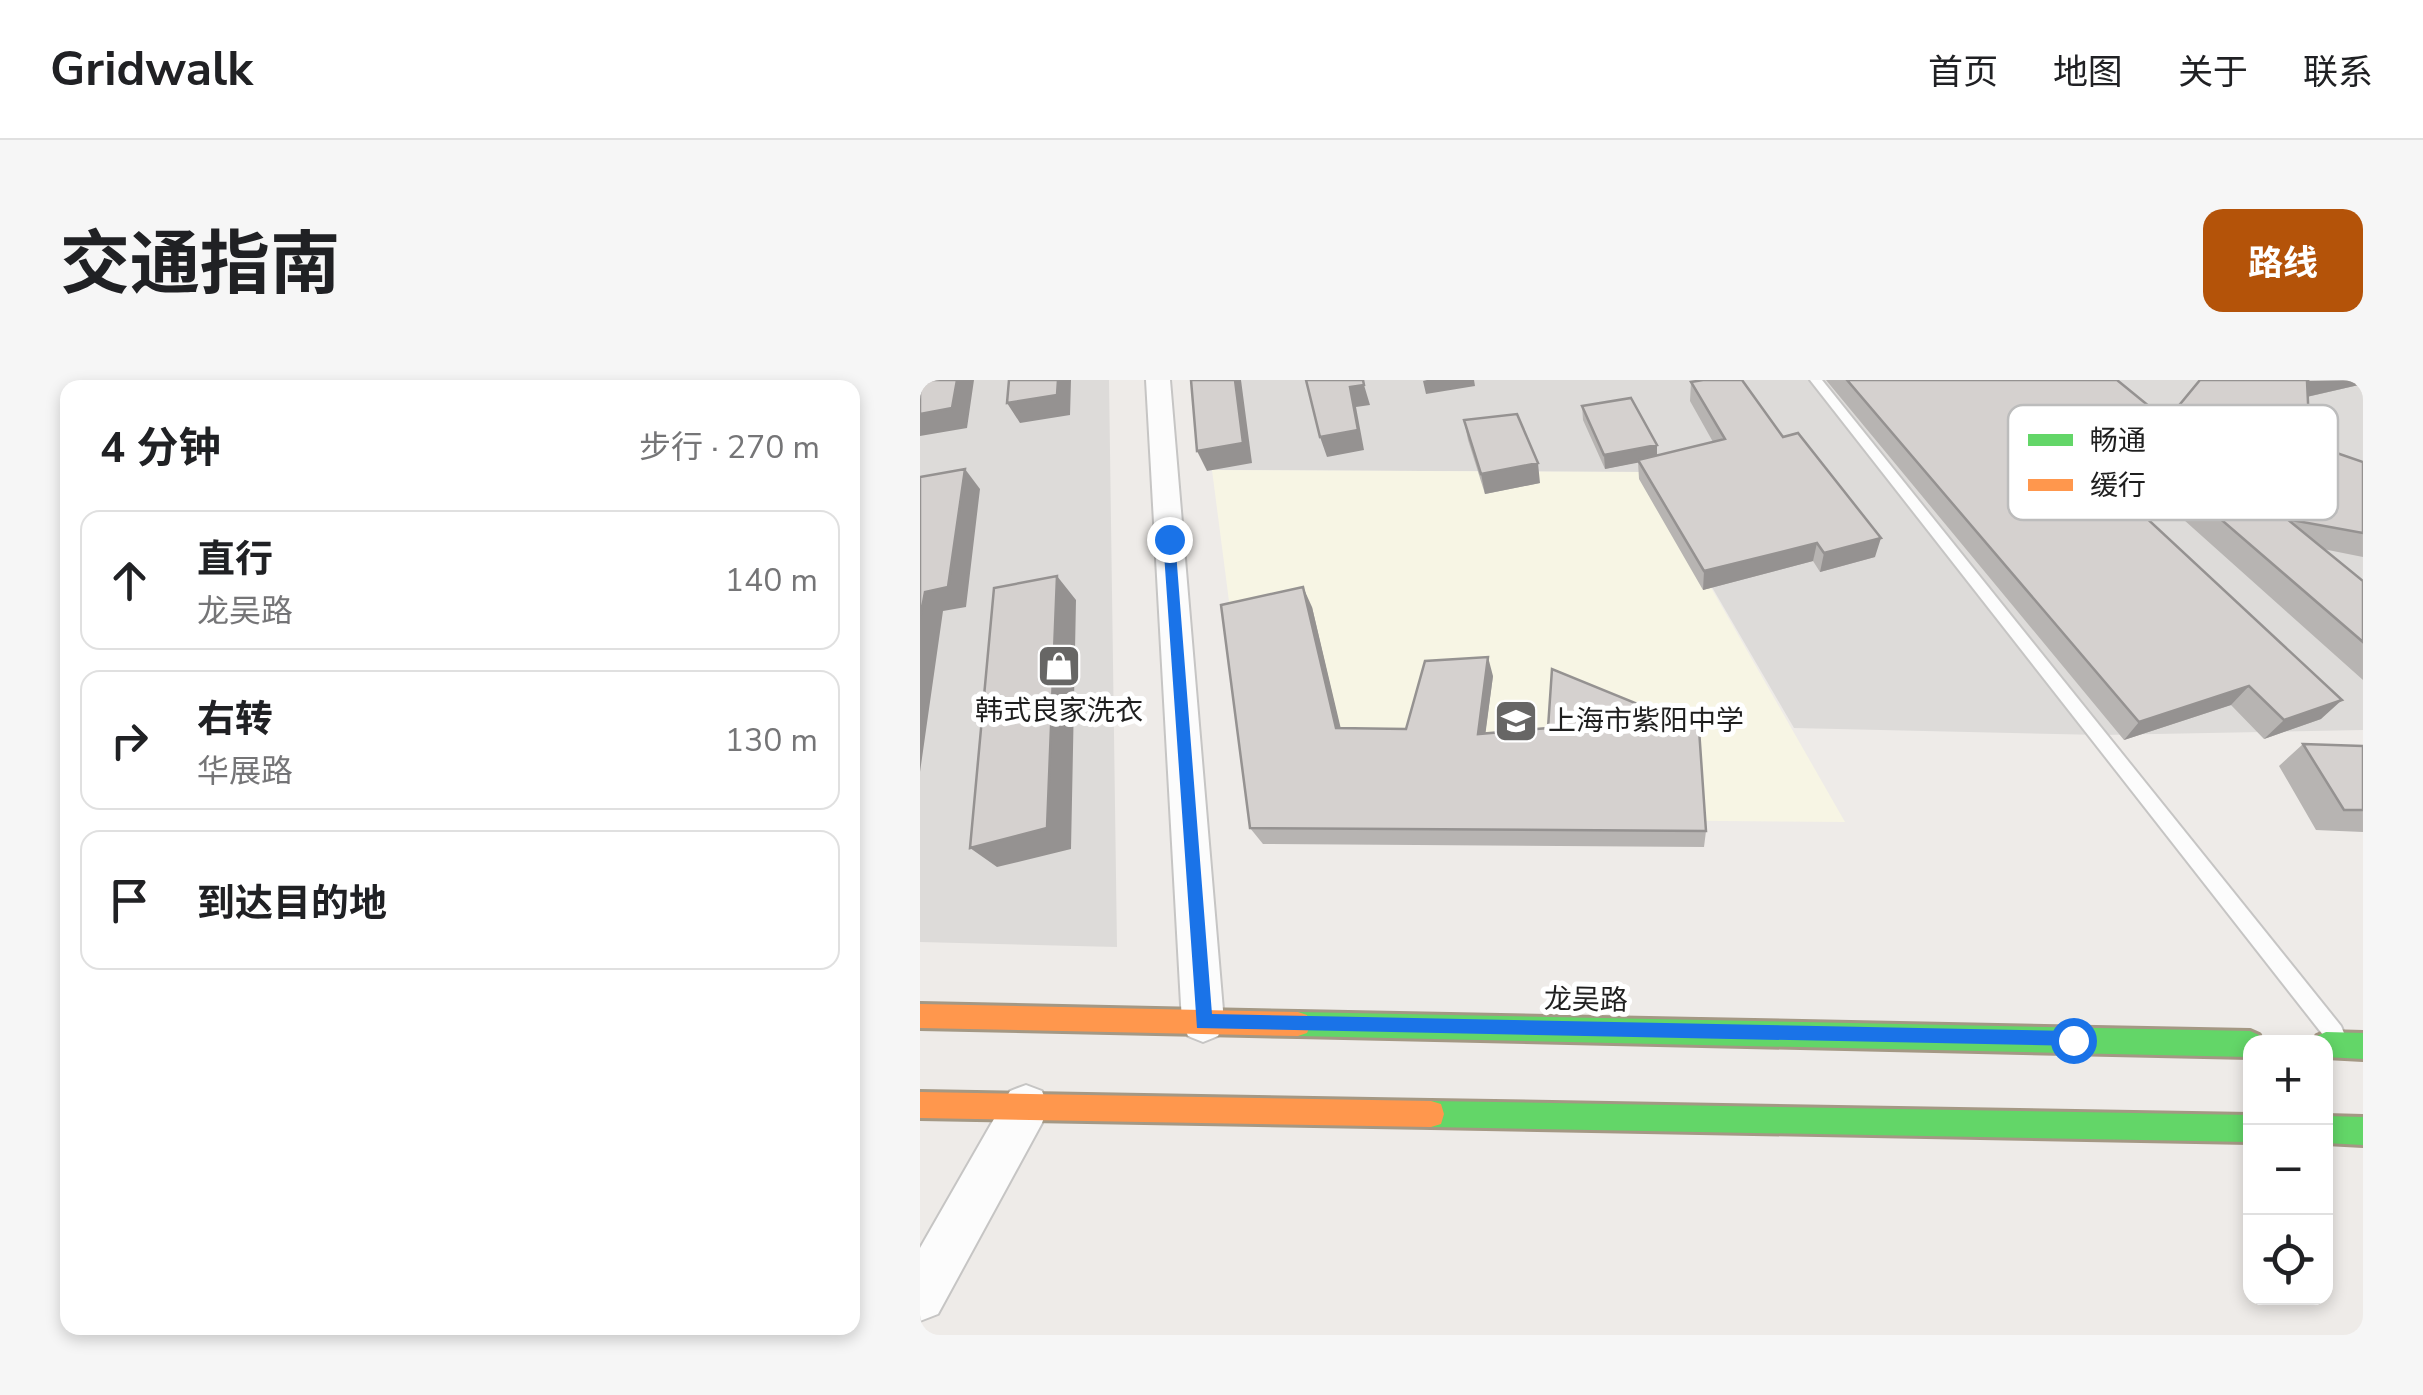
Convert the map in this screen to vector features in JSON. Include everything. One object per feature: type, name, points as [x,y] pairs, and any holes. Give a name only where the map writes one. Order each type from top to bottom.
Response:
[{"type":"main road","name":"龙吴路","points":[[920,1016],[2243,1044]]},
{"type":"main road","points":[[920,1105],[2243,1128]]},
{"type":"main road","points":[[2333,1130],[2363,1131]]},
{"type":"street","points":[[1158,380],[1203,1022]]},
{"type":"street","points":[[920,1296],[1026,1107]]},
{"type":"lane","points":[[1816,380],[2344,1046]]},
{"type":"shaded area","points":[[920,380],[1109,380],[1117,947],[920,942]]},
{"type":"shaded area","points":[[1194,380],[2363,380],[2363,730],[2102,735],[1794,728],[1645,472],[1212,470]]},
{"type":"shaded area","name":"上海市紫阳中学","points":[[1212,470],[1645,472],[1845,822],[1257,817]]},
{"type":"building","points":[[920,380],[957,380],[952,408],[920,414]]},
{"type":"building","points":[[1009,380],[1058,380],[1057,395],[1007,403]]},
{"type":"building","points":[[1191,380],[1235,380],[1243,443],[1197,451]]},
{"type":"building","points":[[1306,380],[1363,380],[1364,385],[1350,387],[1358,430],[1320,437]]},
{"type":"building","points":[[1742,380],[1783,437],[1798,433],[1881,538],[1824,553],[1817,543],[1704,571],[1638,460],[1725,439],[1691,382]]},
{"type":"building","points":[[1847,380],[2117,380],[2148,405],[2008,405],[2008,520],[2149,520],[2342,700],[2284,720],[2249,686],[2139,722]]},
{"type":"building","points":[[2200,380],[2309,380],[2308,405],[2179,405]]},
{"type":"building","points":[[1631,398],[1657,445],[1604,455],[1582,406]]},
{"type":"building","points":[[1517,414],[1538,463],[1481,474],[1464,420]]},
{"type":"building","points":[[2338,453],[2363,462],[2363,533],[2292,520],[2338,520]]},
{"type":"building","points":[[965,469],[948,587],[925,592],[920,619],[920,477]]},
{"type":"building","points":[[2222,520],[2288,520],[2363,581],[2363,642]]},
{"type":"building","points":[[1057,576],[1047,828],[970,848],[994,588]]},
{"type":"building","points":[[1303,587],[1336,728],[1406,729],[1425,661],[1488,657],[1478,734],[1548,728],[1552,669],[1699,729],[1706,831],[1250,828],[1221,605]]},
{"type":"building","points":[[2303,744],[2363,746],[2363,810],[2344,810]]},
{"type":"traffic: fast","points":[[1298,1024],[2243,1044]]},
{"type":"traffic: fast","points":[[2333,1045],[2363,1046]]},
{"type":"traffic: fast","points":[[1431,1114],[2243,1129]]},
{"type":"traffic: fast","points":[[2333,1130],[2363,1131]]},
{"type":"traffic: slow","points":[[920,1016],[1298,1024]]},
{"type":"traffic: slow","points":[[920,1105],[1431,1114]]},
{"type":"place","name":"韩式良家洗衣","points":[[1059,666]]},
{"type":"place","name":"上海市紫阳中学","points":[[1516,721]]},
{"type":"route","points":[[1169,539],[1203,1022],[2073,1040]]}]
